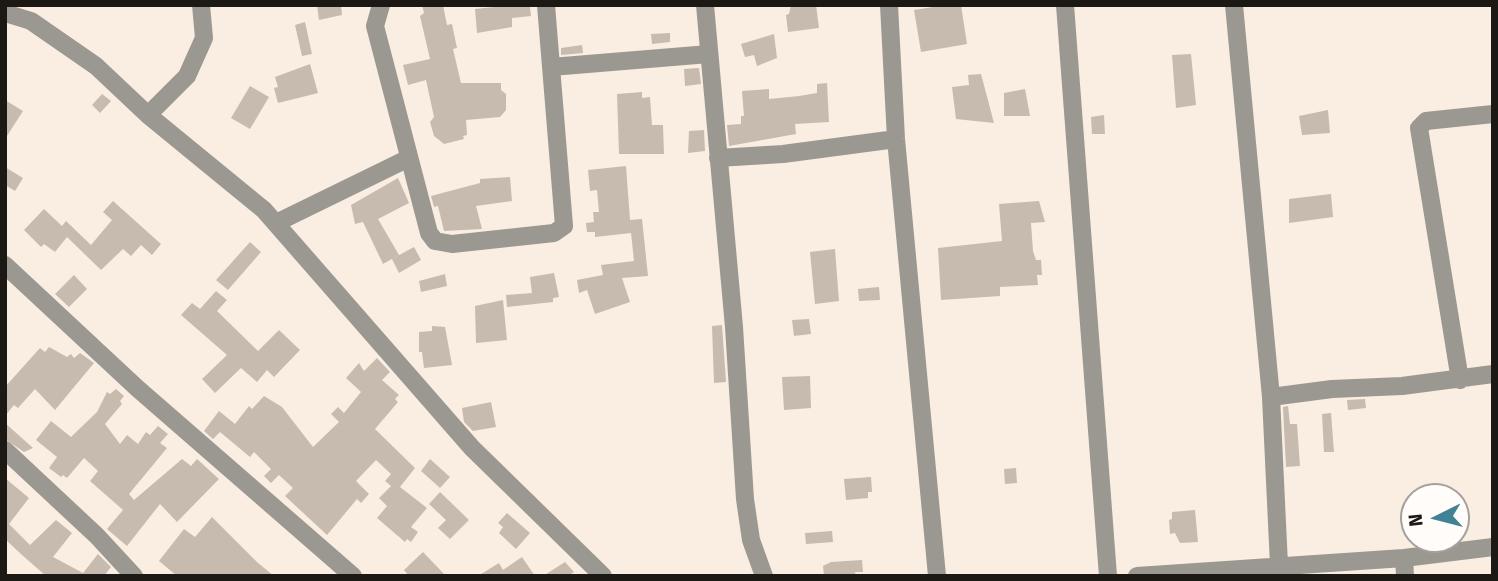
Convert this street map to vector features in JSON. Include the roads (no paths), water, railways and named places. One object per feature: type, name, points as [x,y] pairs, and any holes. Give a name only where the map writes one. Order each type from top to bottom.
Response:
[{"type":"street","points":[[148,115],[187,76],[204,38],[201,5]]},
{"type":"street","points":[[381,5],[376,26],[429,233],[435,242],[452,244],[554,233],[564,226],[546,5]]},
{"type":"street","points":[[705,5],[745,499],[751,540],[764,576]]},
{"type":"street","points":[[889,5],[896,139],[937,576]]},
{"type":"street","points":[[1065,5],[1108,576]]},
{"type":"street","points":[[1234,5],[1271,397],[1272,569]]},
{"type":"street","points":[[5,13],[31,21],[96,66],[148,115],[264,209],[472,448],[603,576]]},
{"type":"street","points":[[551,67],[709,54]]},
{"type":"street","points":[[1460,380],[1419,128],[1426,121],[1493,114]]},
{"type":"street","points":[[718,158],[783,154],[896,139]]},
{"type":"street","points":[[276,223],[409,158]]},
{"type":"street","points":[[5,265],[137,388],[353,576]]},
{"type":"street","points":[[1271,397],[1460,380],[1493,374]]},
{"type":"street","points":[[5,450],[97,536],[134,576]]},
{"type":"street","points":[[1137,576],[1272,569],[1404,567],[1493,547]]}]
